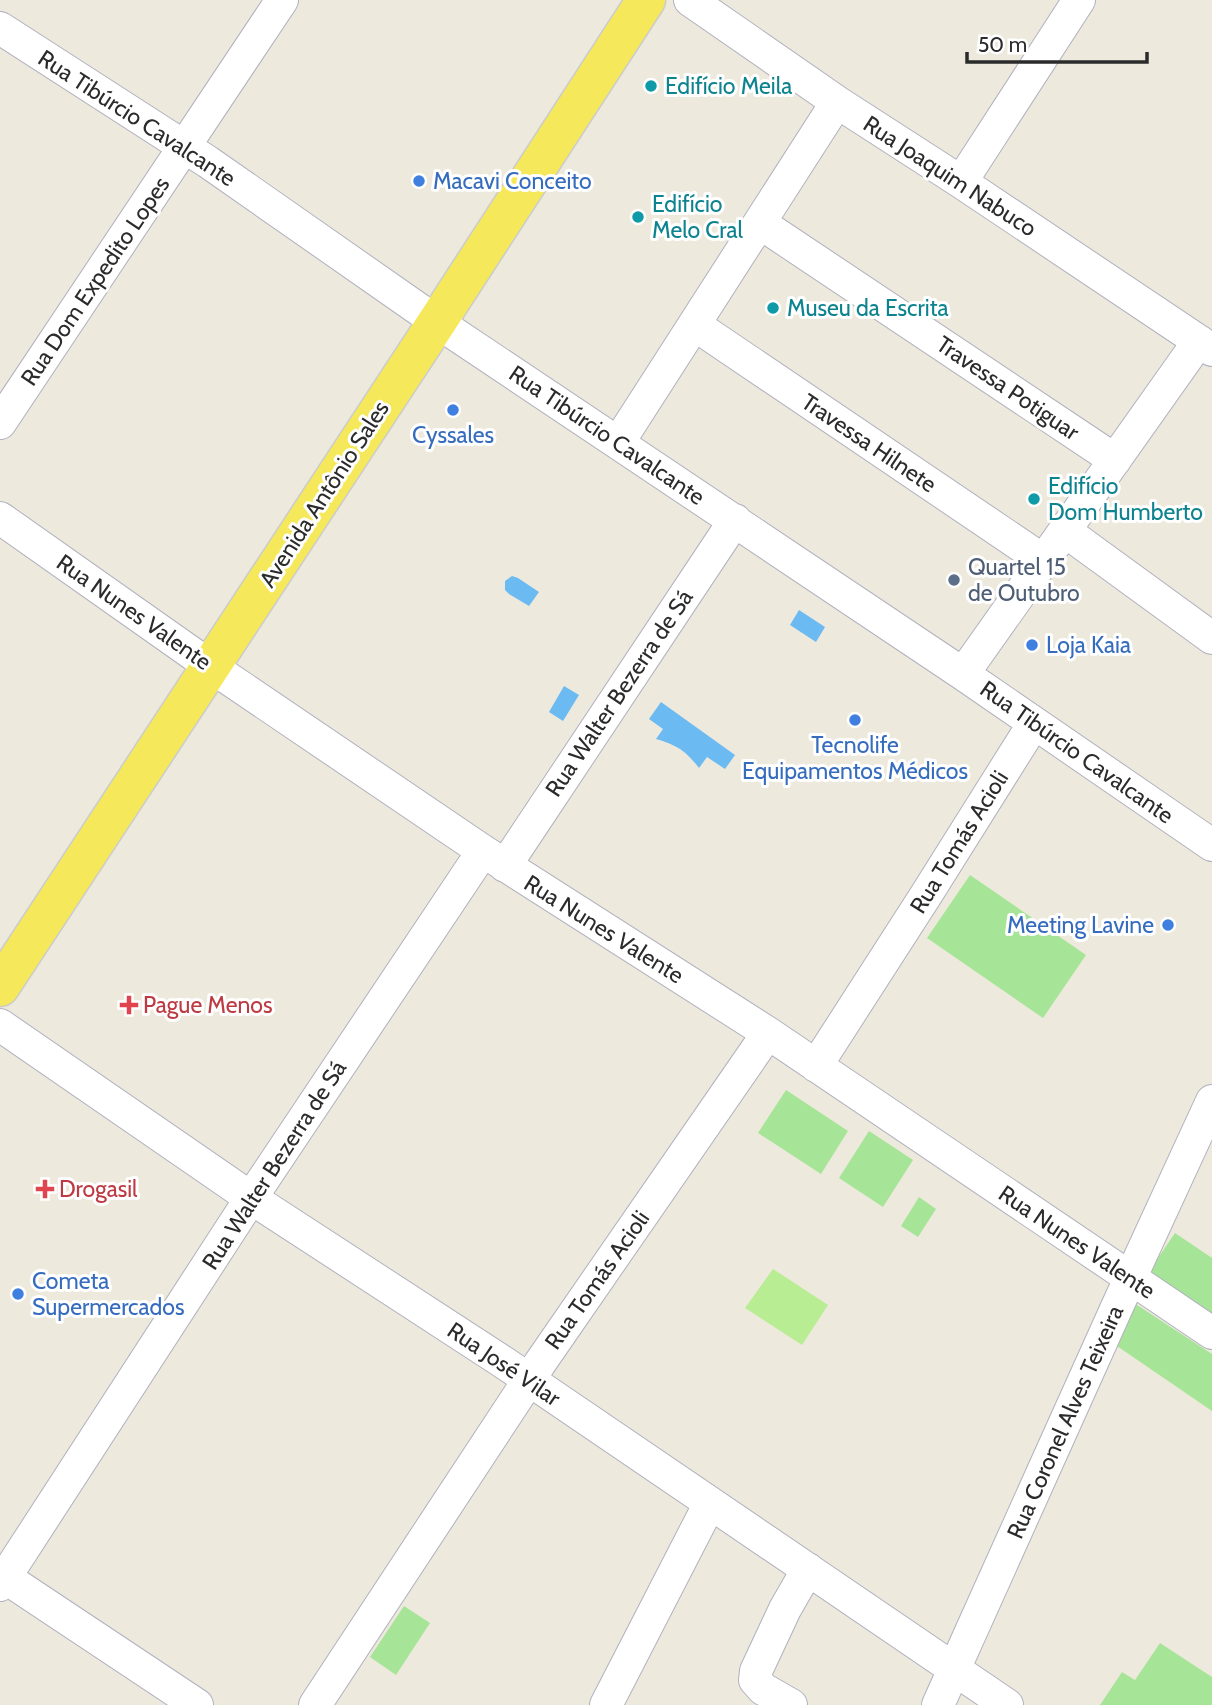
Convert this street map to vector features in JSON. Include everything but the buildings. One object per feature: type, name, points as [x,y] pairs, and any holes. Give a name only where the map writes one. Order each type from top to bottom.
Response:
[{"type":"main road","name":"Avenida Antônio Sales","points":[[0,987],[646,0]]},
{"type":"street","name":"Rua Dom Expedito Lopes","points":[[0,423],[282,0]]},
{"type":"street","name":"Rua Joaquim Nabuco","points":[[690,0],[837,102],[1206,345]]},
{"type":"street","points":[[961,182],[1079,0]]},
{"type":"street","name":"Rua Tibúrcio Cavalcante","points":[[0,28],[185,148],[437,322],[735,520],[1212,845]]},
{"type":"street","points":[[618,443],[837,102]]},
{"type":"street","name":"Travessa Potiguar","points":[[760,223],[1115,460]]},
{"type":"street","name":"Travessa Hilnete","points":[[695,325],[1044,561]]},
{"type":"street","points":[[963,674],[1115,460],[1206,345]]},
{"type":"street","name":"Rua Nunes Valente","points":[[0,518],[210,666],[494,859],[768,1033],[1212,1334]]},
{"type":"street","name":"Rua Walter Bezerra de Sá","points":[[2,1579],[251,1198],[735,520]]},
{"type":"street","points":[[1065,531],[1212,638]]},
{"type":"street","name":"Rua Tomás Acioli","points":[[816,1066],[1034,723]]},
{"type":"street","name":"Rua José Vilar","points":[[0,1025],[251,1198],[529,1380],[1007,1705]]},
{"type":"street","name":"Rua Tomás Acioli","points":[[315,1705],[529,1380],[768,1033]]},
{"type":"street","name":"Rua Coronel Alves Teixeira","points":[[938,1705],[1212,1101]]},
{"type":"street","points":[[606,1705],[710,1503]]},
{"type":"street","points":[[791,1705],[763,1689],[755,1680],[756,1671],[785,1609],[808,1569]]},
{"type":"street","points":[[2,1579],[197,1705]]},
{"type":"green space","points":[[970,875],[1086,955],[1043,1018],[927,938]]},
{"type":"green space","points":[[786,1090],[848,1131],[821,1174],[758,1133]]},
{"type":"green space","points":[[869,1131],[913,1160],[883,1207],[839,1178]]},
{"type":"green space","points":[[919,1197],[936,1209],[918,1237],[901,1226]]},
{"type":"green space","points":[[1175,1233],[1212,1258],[1212,1314],[1149,1271]]},
{"type":"green space","points":[[773,1269],[828,1305],[802,1345],[745,1308]]},
{"type":"green space","points":[[1131,1301],[1212,1354],[1212,1411],[1114,1344]]},
{"type":"green space","points":[[404,1606],[430,1623],[396,1675],[370,1657]]},
{"type":"green space","points":[[1160,1643],[1212,1677],[1212,1705],[1100,1705],[1122,1672],[1135,1680]]},
{"type":"water","points":[[512,576],[539,592],[529,606],[505,590],[505,581]]},
{"type":"water","points":[[799,610],[825,627],[816,642],[790,625]]},
{"type":"water","points":[[564,686],[579,695],[563,721],[549,712]]},
{"type":"water","points":[[661,702],[735,755],[725,769],[707,757],[699,768],[680,749],[656,739],[663,729],[649,719]]},
{"type":"place","name":"Edifício Meila","points":[[651,86]]},
{"type":"place","name":"Macavi Conceito","points":[[419,181]]},
{"type":"place","name":"Edifício Melo Cral","points":[[638,217]]},
{"type":"place","name":"Museu da Escrita","points":[[773,308]]},
{"type":"place","name":"Cyssales","points":[[453,410]]},
{"type":"place","name":"Edifício Dom Humberto","points":[[1034,499]]},
{"type":"place","name":"Quartel 15 de Outubro","points":[[954,580]]},
{"type":"place","name":"Loja Kaia","points":[[1032,645]]},
{"type":"place","name":"Tecnolife Equipamentos Médicos","points":[[855,720]]},
{"type":"place","name":"Meeting Lavine","points":[[1168,925]]},
{"type":"place","name":"Pague Menos","points":[[129,1005]]},
{"type":"place","name":"Drogasil","points":[[45,1189]]},
{"type":"place","name":"Cometa Supermercados","points":[[18,1294]]}]
